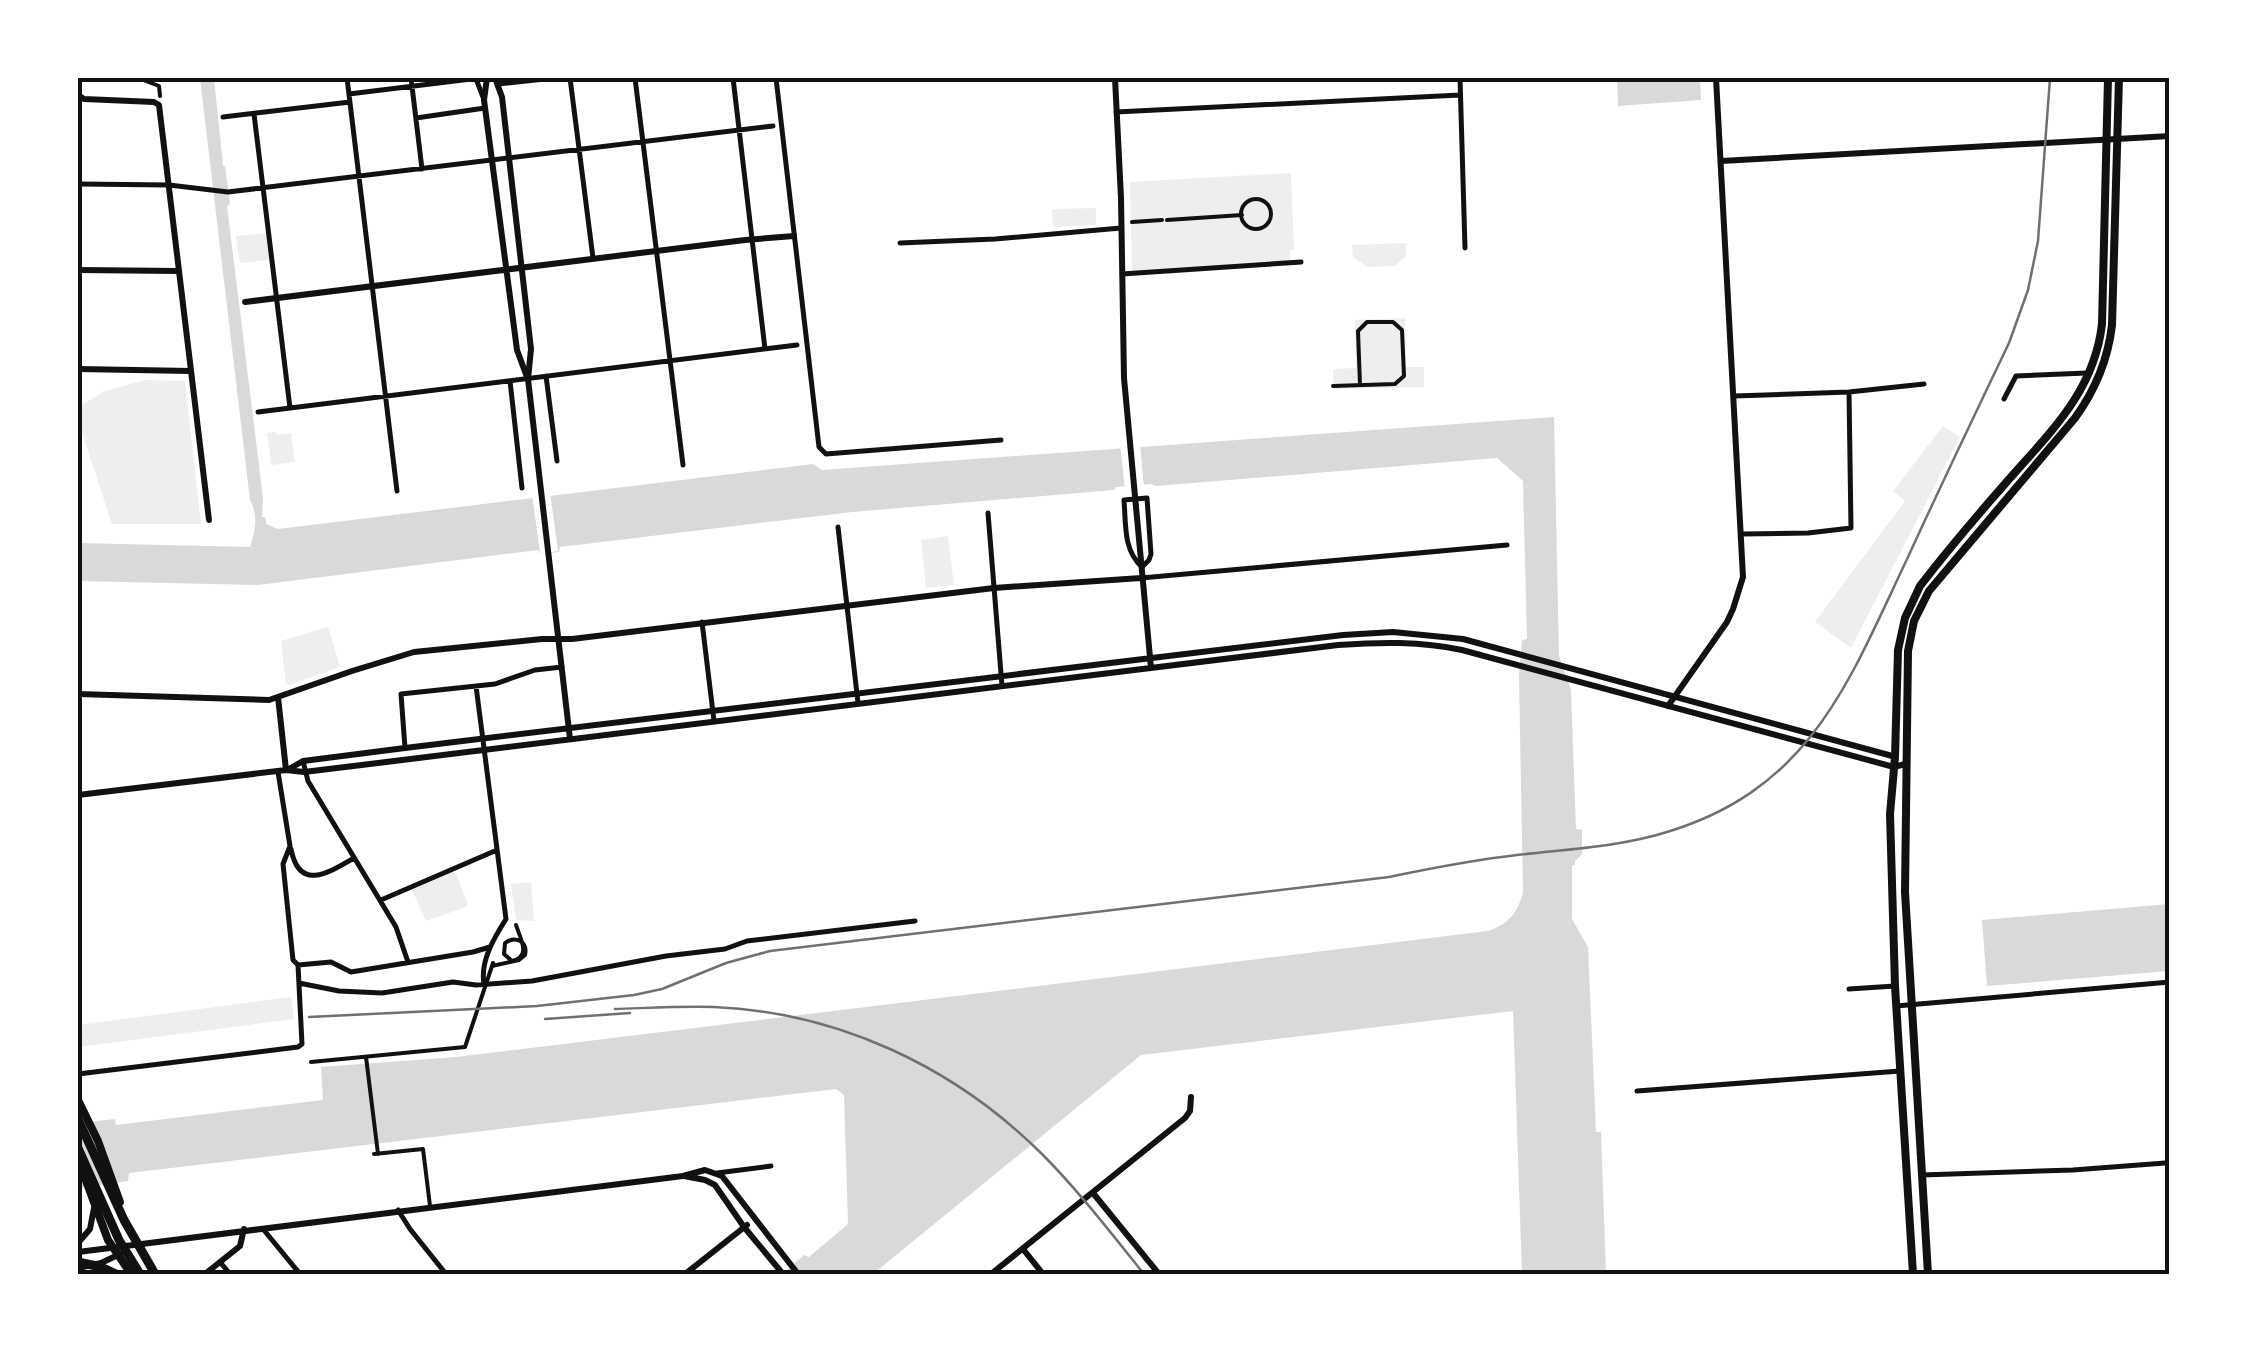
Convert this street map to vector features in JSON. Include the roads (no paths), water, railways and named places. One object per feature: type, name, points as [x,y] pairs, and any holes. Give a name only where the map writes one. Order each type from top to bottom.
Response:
[{"type":"highway","points":[[78,1119],[153,1274]]},
{"type":"highway","points":[[78,1148],[119,1240],[140,1274]]},
{"type":"highway","points":[[78,1265],[101,1266],[116,1274]]},
{"type":"main road","points":[[1928,1274],[1905,874],[1910,636],[1920,606],[2075,418],[2094,390],[2105,362],[2112,325],[2108,78]]},
{"type":"main road","points":[[1913,1274],[1890,836],[1900,634],[1911,601],[2067,412],[2090,373],[2102,324],[2111,139],[2119,78]]},
{"type":"main road","points":[[78,1100],[98,1141],[134,1246],[153,1274]]},
{"type":"main road","points":[[78,1159],[114,1252],[131,1274]]},
{"type":"street","points":[[138,78],[159,86],[160,96]]},
{"type":"street","points":[[347,78],[397,491]]},
{"type":"street","points":[[412,78],[422,169]]},
{"type":"street","points":[[487,78],[486,110],[506,270],[517,350],[528,378]]},
{"type":"street","points":[[554,78],[496,81],[502,97],[522,268],[531,349],[528,378],[570,739]]},
{"type":"street","points":[[570,78],[594,259]]},
{"type":"street","points":[[635,78],[683,464]]},
{"type":"street","points":[[733,78],[766,349]]},
{"type":"street","points":[[776,78],[819,447],[826,454],[1001,440]]},
{"type":"street","points":[[1115,78],[1124,378],[1151,668]]},
{"type":"street","points":[[1460,78],[1465,248]]},
{"type":"street","points":[[1668,706],[1733,609],[1742,577],[1716,78]]},
{"type":"street","points":[[224,118],[412,86],[476,80],[486,110]]},
{"type":"street","points":[[78,84],[78,95],[84,100],[158,103],[209,520]]},
{"type":"street","points":[[1116,112],[1460,95]]},
{"type":"street","points":[[416,118],[486,110]]},
{"type":"street","points":[[254,114],[290,408]]},
{"type":"street","points":[[78,184],[169,185],[228,192],[773,126]]},
{"type":"street","points":[[1720,161],[2170,136]]},
{"type":"street","points":[[1249,200],[1265,200],[1269,222],[1267,227],[1251,229],[1243,223],[1242,215],[1242,207],[1249,200]]},
{"type":"street","points":[[1132,222],[1242,215]]},
{"type":"street","points":[[900,243],[1122,228]]},
{"type":"street","points":[[245,302],[794,236]]},
{"type":"street","points":[[1122,274],[1301,262]]},
{"type":"street","points":[[78,270],[179,272]]},
{"type":"street","points":[[1334,386],[1395,384],[1404,376],[1402,330],[1393,322],[1366,322],[1358,331],[1360,385]]},
{"type":"street","points":[[258,412],[797,346]]},
{"type":"street","points":[[78,369],[191,371]]},
{"type":"street","points":[[2004,399],[2016,376],[2090,373]]},
{"type":"street","points":[[546,376],[558,461]]},
{"type":"street","points":[[510,381],[522,488]]},
{"type":"street","points":[[1734,396],[1849,392],[1924,384]]},
{"type":"street","points":[[1742,534],[1852,528],[1849,392]]},
{"type":"street","points":[[1147,498],[1151,554],[1142,567],[1128,550],[1124,500],[1147,498]]},
{"type":"street","points":[[988,513],[1002,686]]},
{"type":"street","points":[[838,527],[858,703]]},
{"type":"street","points":[[78,694],[269,700],[414,652],[994,588],[1506,545]]},
{"type":"street","points":[[702,622],[714,721]]},
{"type":"street","points":[[282,771],[303,761],[405,748],[1392,632],[1464,639],[1894,762]]},
{"type":"street","points":[[78,795],[282,771],[304,772],[1338,645],[1394,642],[1450,648],[1905,764]]},
{"type":"street","points":[[405,748],[401,694],[508,681],[534,670],[562,667]]},
{"type":"street","points":[[476,686],[506,919],[490,947],[482,975],[484,984]]},
{"type":"street","points":[[278,697],[282,806],[297,870],[303,874],[322,874],[354,858]]},
{"type":"street","points":[[303,761],[308,781],[396,927],[408,962]]},
{"type":"street","points":[[78,1074],[300,1046],[300,982],[298,965],[293,960],[283,864],[290,846]]},
{"type":"street","points":[[380,900],[497,850]]},
{"type":"street","points":[[300,982],[382,993],[453,982],[554,979],[666,956],[725,949],[747,940],[915,921]]},
{"type":"street","points":[[312,1062],[468,1047],[492,965],[519,960],[524,955],[524,944],[522,942],[515,939],[505,944],[504,954],[519,960],[523,954],[524,948],[522,942],[516,925]]},
{"type":"street","points":[[298,965],[331,962],[351,972],[490,947]]},
{"type":"street","points":[[1896,1006],[2170,982]]},
{"type":"street","points":[[1849,989],[1895,986]]},
{"type":"street","points":[[366,1057],[376,1154],[423,1149],[430,1206]]},
{"type":"street","points":[[1636,1091],[1900,1071]]},
{"type":"street","points":[[991,1274],[1185,1118],[1190,1111],[1190,1097]]},
{"type":"street","points":[[1922,1176],[2166,1163]]},
{"type":"street","points":[[78,1252],[114,1252],[262,1227],[682,1176],[704,1170],[771,1166]]},
{"type":"street","points":[[717,1172],[798,1274]]},
{"type":"street","points":[[682,1176],[716,1185],[783,1274]]},
{"type":"street","points":[[1093,1193],[1159,1274]]},
{"type":"street","points":[[78,1244],[90,1229],[94,1208]]},
{"type":"street","points":[[398,1210],[446,1274]]},
{"type":"street","points":[[685,1274],[754,1220]]},
{"type":"street","points":[[262,1227],[300,1274]]},
{"type":"street","points":[[205,1274],[240,1246],[244,1230]]},
{"type":"street","points":[[1022,1249],[1044,1274]]},
{"type":"street","points":[[78,1265],[101,1263],[114,1252]]},
{"type":"street","points":[[220,1262],[230,1274]]},
{"type":"railway","points":[[309,1017],[537,1006],[634,995],[770,951],[1389,877],[1485,859],[1630,841],[1717,813],[1758,788],[1791,758],[1844,687],[2009,343],[2028,290],[2038,241],[2050,78]]},
{"type":"railway","points":[[615,1009],[702,1007],[760,1011],[848,1032],[891,1049],[970,1094],[1007,1122],[1068,1182],[1144,1274]]},
{"type":"railway","points":[[545,1019],[630,1013]]}]
